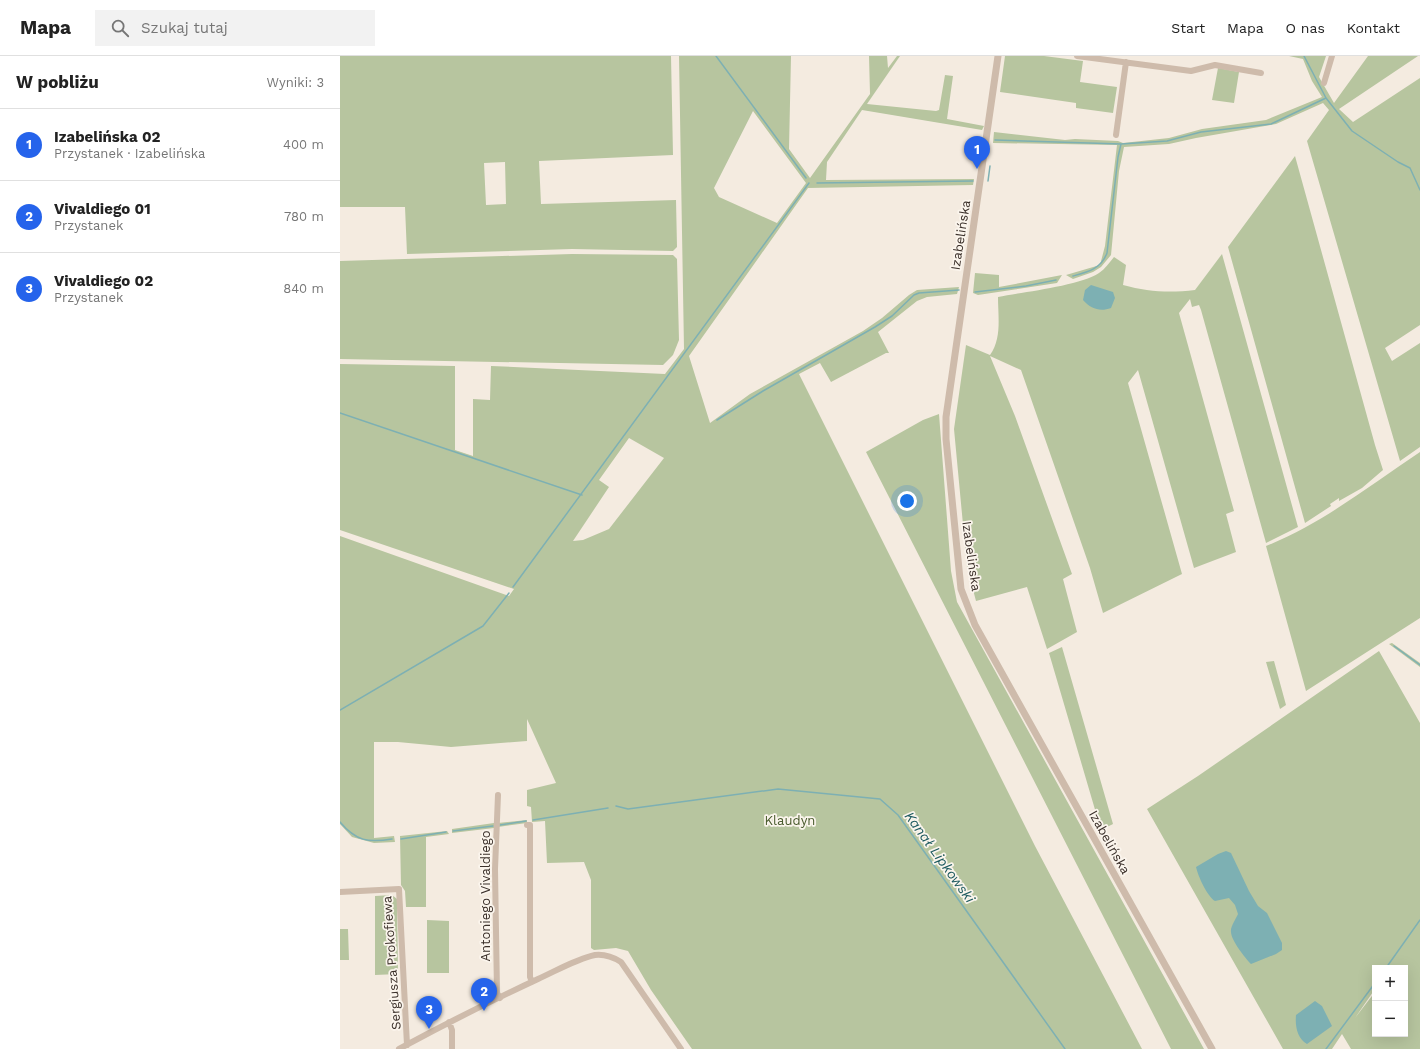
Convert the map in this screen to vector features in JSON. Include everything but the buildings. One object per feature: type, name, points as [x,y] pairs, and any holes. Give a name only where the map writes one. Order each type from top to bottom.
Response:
[{"type":"street","name":"Izabelińska","points":[[998,56],[946,417],[946,439],[961,589],[975,625],[1212,1049]]},
{"type":"street","points":[[1077,56],[1125,60],[1191,71],[1215,65],[1261,73]]},
{"type":"street","points":[[1324,83],[1332,56]]},
{"type":"street","points":[[1116,135],[1125,60]]},
{"type":"street","name":"Antoniego Vivaldiego","points":[[498,795],[495,869],[497,993],[500,998]]},
{"type":"street","points":[[527,825],[530,825],[530,977],[532,982]]},
{"type":"street","name":"Sergiusza Prokofiewa","points":[[340,892],[399,890],[407,1045]]},
{"type":"street","points":[[399,1049],[449,1022],[532,982],[595,956],[612,957],[621,962],[681,1049]]},
{"type":"street","points":[[449,1022],[452,1030],[452,1049]]},
{"type":"green space","points":[[340,56],[671,56],[673,155],[539,161],[541,204],[676,200],[677,247],[673,251],[572,249],[407,254],[405,207],[340,207]],"holes":[[[505,162],[506,204],[486,205],[484,163]]]},
{"type":"green space","name":"Klaudyn","points":[[679,56],[791,56],[789,149],[810,178],[870,94],[869,56],[887,56],[888,68],[897,56],[900,56],[867,104],[936,111],[939,110],[945,75],[953,76],[947,119],[984,126],[982,130],[862,110],[827,162],[826,180],[974,179],[973,185],[808,188],[689,356],[710,423],[750,394],[863,331],[917,290],[959,287],[957,294],[927,297],[917,301],[878,332],[889,353],[886,353],[831,382],[820,363],[799,374],[1035,846],[1142,1049],[692,1049],[651,990],[628,951],[616,948],[594,950],[591,948],[591,880],[584,862],[547,863],[545,821],[532,822],[531,807],[527,806],[527,790],[556,783],[527,719],[527,741],[451,747],[398,742],[374,742],[374,838],[394,836],[395,842],[374,843],[352,837],[340,824],[340,536],[509,596],[514,589],[340,530],[340,364],[455,366],[455,450],[473,456],[473,399],[490,400],[491,366],[665,374],[684,349]],"holes":[[[753,111],[806,183],[777,223],[719,197],[714,188]],[[629,438],[664,458],[609,529],[583,540],[573,541],[609,487],[599,480]]]},
{"type":"green space","points":[[1005,56],[1044,56],[1083,61],[1080,82],[1117,87],[1113,113],[1076,108],[1076,103],[1000,92]]},
{"type":"green space","points":[[1289,56],[1326,56],[1319,77],[1334,103],[1368,56],[1418,56],[1339,109],[1353,122],[1420,78],[1420,325],[1385,348],[1392,361],[1420,343],[1420,447],[1400,461],[1307,141],[1329,110],[1323,103],[1276,124],[1169,144],[1124,147],[1119,171],[1111,255],[1101,267],[1093,272],[1073,279],[1066,275],[1100,265],[1105,246],[1117,145],[993,143],[994,132],[1065,140],[1118,141],[1123,143],[1169,138],[1202,129],[1266,120],[1322,97],[1312,81],[1303,59]]},
{"type":"green space","points":[[1218,68],[1239,72],[1234,103],[1212,100]]},
{"type":"green space","points":[[1295,156],[1383,470],[1362,488],[1339,501],[1339,498],[1330,504],[1331,506],[1305,523],[1228,247]]},
{"type":"green space","points":[[572,254],[673,255],[677,259],[679,340],[673,355],[663,365],[340,359],[340,261]]},
{"type":"green space","points":[[1222,254],[1298,527],[1266,543],[1201,310],[1199,305],[1192,307],[1190,299],[1179,313],[1234,511],[1226,514],[1236,552],[1194,568],[1138,370],[1128,383],[1182,574],[1103,613],[1090,568],[1021,370],[990,356],[1015,416],[1072,574],[1063,579],[1077,632],[1047,649],[1027,587],[976,601],[967,567],[954,429],[966,345],[990,355],[994,348],[998,334],[998,297],[1065,285],[1090,278],[1107,266],[1114,257],[1126,265],[1123,285],[1159,291],[1195,290]]},
{"type":"green space","points":[[975,273],[999,275],[999,287],[1062,275],[1057,283],[978,295],[973,293]]},
{"type":"green space","points":[[939,414],[951,571],[957,602],[1204,1049],[1171,1049],[866,452],[923,420]]},
{"type":"green space","points":[[1420,452],[1420,618],[1306,691],[1266,546],[1307,527]]},
{"type":"green space","points":[[1392,643],[1420,663],[1420,667],[1389,644]]},
{"type":"green space","points":[[1062,647],[1113,824],[1101,830],[1049,653]]},
{"type":"green space","points":[[1379,651],[1420,723],[1420,1049],[1351,1049],[1342,1034],[1332,1049],[1283,1049],[1147,809],[1198,776]]},
{"type":"green space","points":[[1274,661],[1286,705],[1280,709],[1266,662]]},
{"type":"green space","points":[[527,820],[527,823],[498,827],[498,823]]},
{"type":"green space","points":[[494,823],[494,828],[452,833],[452,829]]},
{"type":"green space","points":[[447,831],[449,834],[426,837],[426,907],[406,907],[405,891],[401,885],[400,836]]},
{"type":"green space","points":[[392,895],[397,899],[398,974],[375,975],[375,896]]},
{"type":"green space","points":[[427,920],[449,921],[449,973],[427,973]]},
{"type":"green space","points":[[340,929],[348,929],[349,960],[340,960]]},
{"type":"water","points":[[1091,285],[1113,292],[1115,298],[1111,308],[1099,310],[1089,306],[1083,300],[1085,290]]},
{"type":"water","points":[[1226,851],[1231,853],[1249,891],[1258,906],[1267,913],[1282,943],[1282,950],[1251,964],[1233,940],[1231,928],[1238,914],[1235,905],[1229,898],[1215,901],[1203,886],[1196,867]]},
{"type":"water","points":[[1315,1001],[1322,1006],[1332,1026],[1307,1044],[1297,1031],[1296,1015]]},
{"type":"waterway","points":[[716,56],[806,178]]},
{"type":"waterway","points":[[1304,56],[1326,98],[1352,131],[1398,162],[1410,168],[1420,190]]},
{"type":"waterway","points":[[995,140],[1121,144],[1167,141],[1201,132],[1271,124],[1326,98]]},
{"type":"waterway","points":[[1073,276],[1089,271],[1098,266],[1107,253],[1118,157],[1121,144]]},
{"type":"waterway","points":[[988,181],[990,166]]},
{"type":"waterway","points":[[817,183],[973,181]]},
{"type":"waterway","points":[[513,587],[809,183]]},
{"type":"waterway","points":[[975,292],[1026,286],[1056,280]]},
{"type":"waterway","points":[[717,420],[763,391],[875,327],[892,316],[914,295],[919,293],[959,290]]},
{"type":"waterway","points":[[340,413],[582,495]]},
{"type":"waterway","points":[[340,710],[483,626],[509,593]]},
{"type":"waterway","points":[[1394,646],[1420,665]]},
{"type":"waterway","name":"Kanał Lipkowski","points":[[616,806],[628,809],[778,789],[880,799],[898,815],[1065,1049]]},
{"type":"waterway","name":"Kanał Lipkowski","points":[[533,820],[608,808]]},
{"type":"waterway","name":"Kanał Lipkowski","points":[[500,825],[526,821]]},
{"type":"waterway","name":"Kanał Lipkowski","points":[[340,822],[357,837],[363,839],[376,841],[392,839]]},
{"type":"waterway","name":"Kanał Lipkowski","points":[[453,831],[493,826]]},
{"type":"waterway","name":"Kanał Lipkowski","points":[[401,839],[446,832]]},
{"type":"waterway","points":[[1388,965],[1420,920]]},
{"type":"waterway","points":[[1326,1049],[1372,987]]},
{"type":"place","name":"Izabelińska 02","points":[[977,169]]},
{"type":"place","name":"Vivaldiego 01","points":[[484,1011]]},
{"type":"place","name":"Vivaldiego 02","points":[[429,1029]]}]
